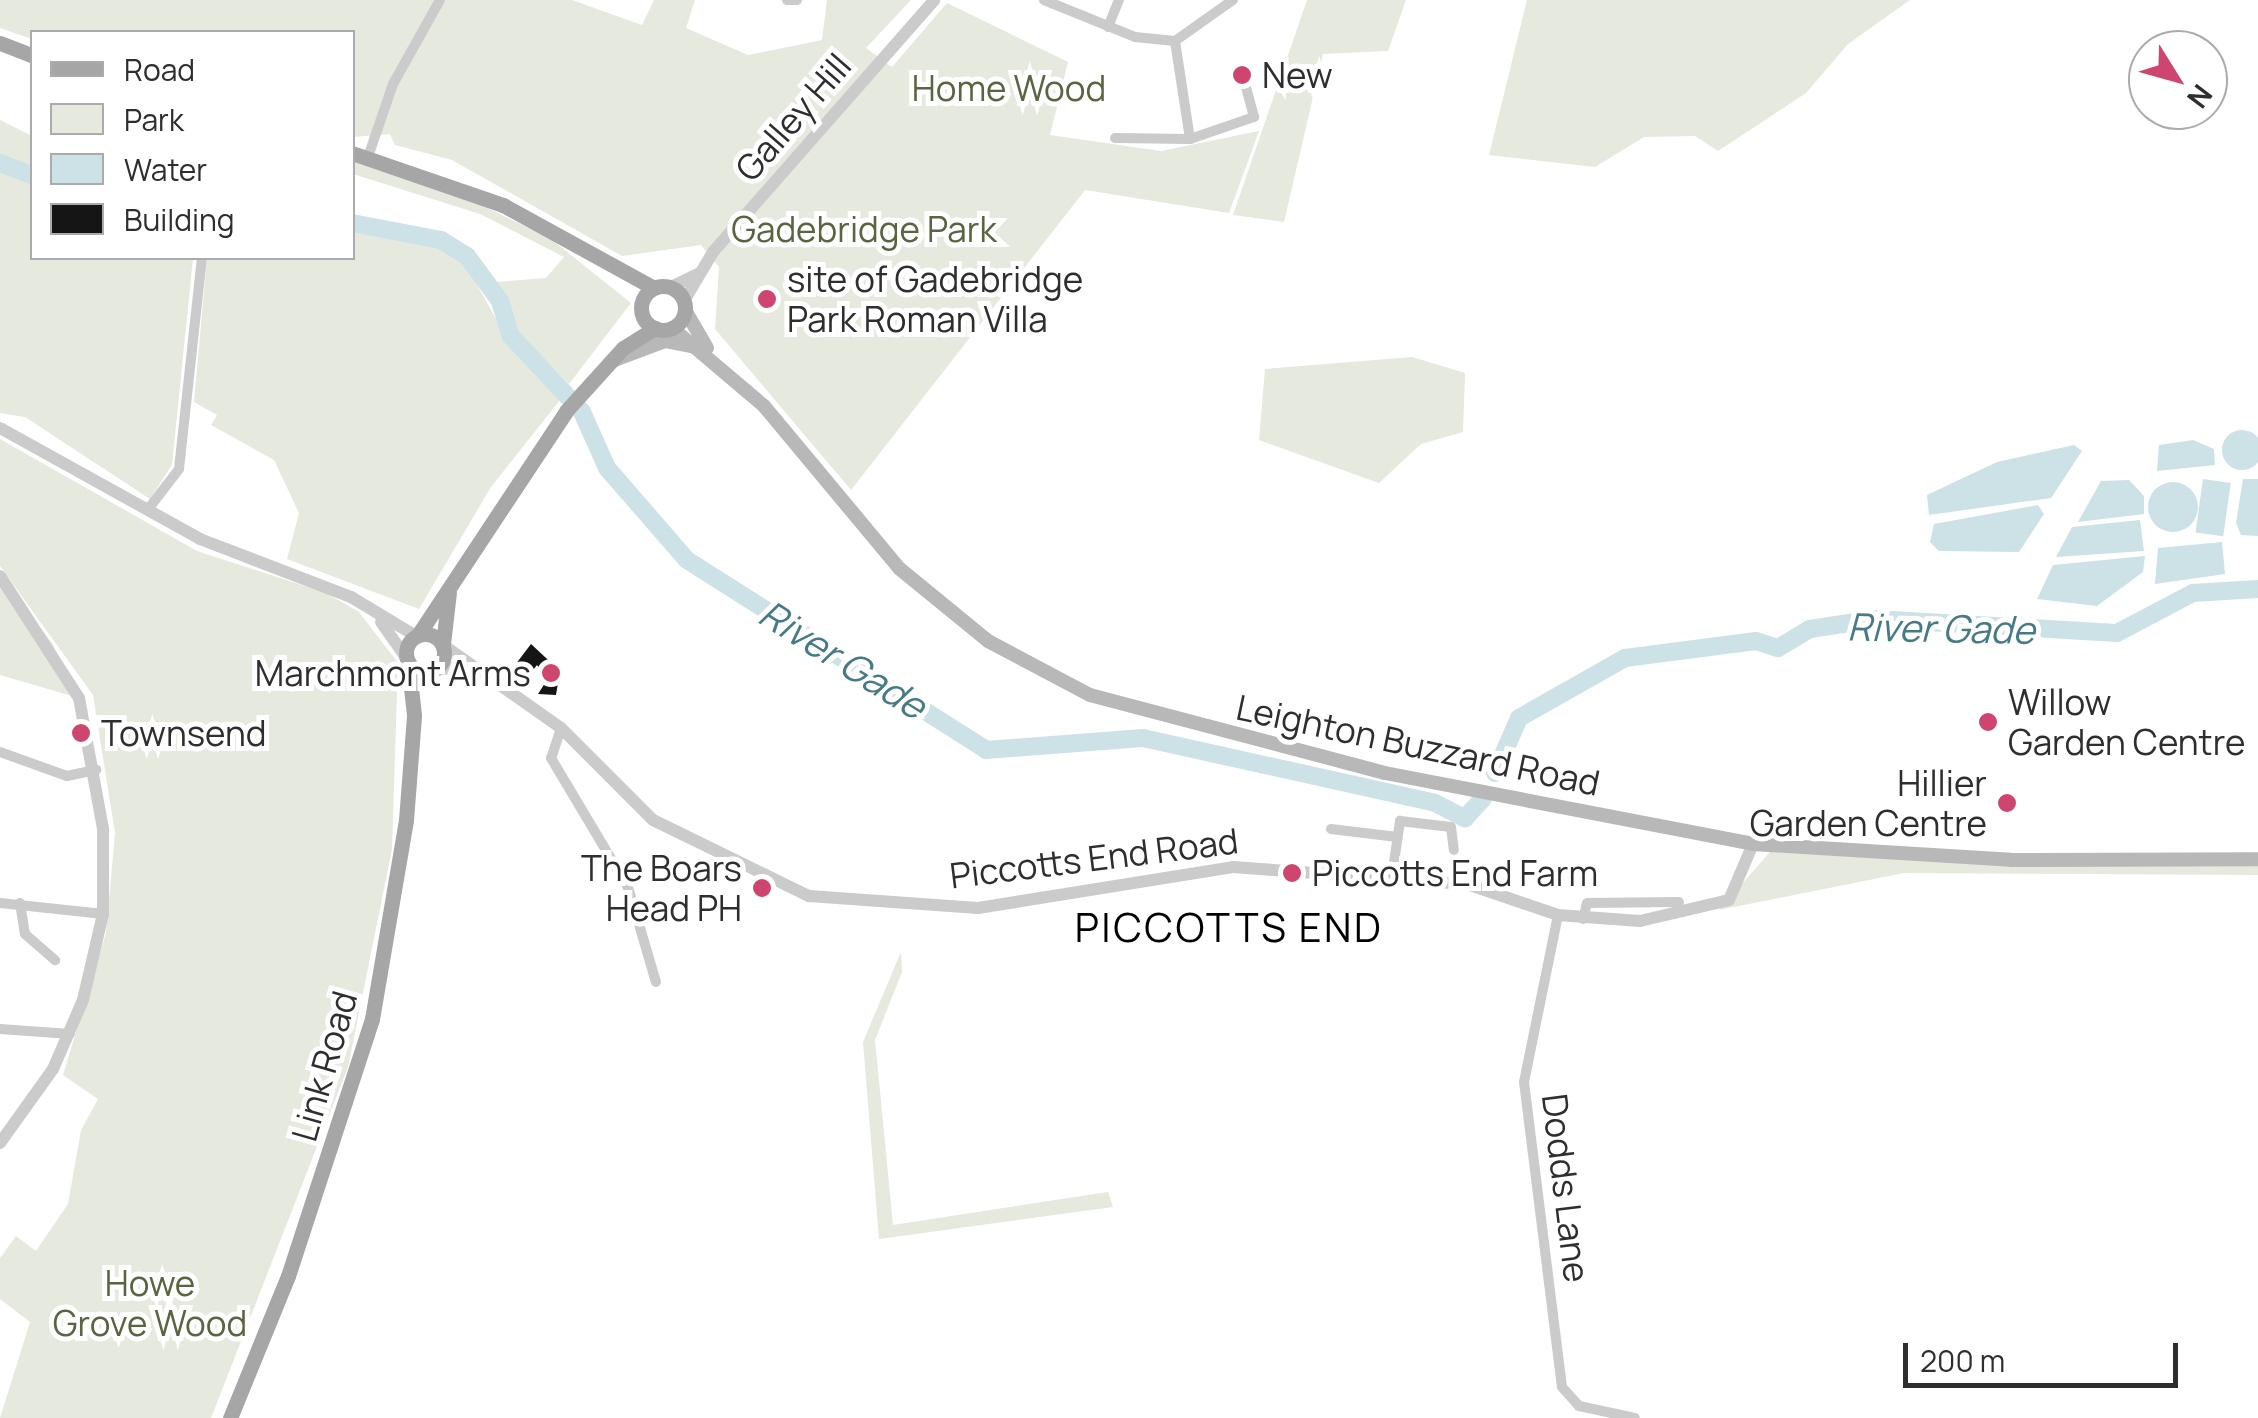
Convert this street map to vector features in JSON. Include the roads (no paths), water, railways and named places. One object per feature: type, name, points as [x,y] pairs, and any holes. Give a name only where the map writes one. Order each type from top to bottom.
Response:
[{"type":"main road","points":[[0,43],[30,55]]},
{"type":"main road","points":[[360,155],[503,205],[624,277],[662,288],[684,306],[664,328],[642,307],[624,277]]},
{"type":"main road","name":"Link Road","points":[[623,348],[642,307],[662,288]]},
{"type":"main road","name":"Leighton Buzzard Road","points":[[684,306],[707,349],[900,569],[1049,678],[1153,716],[1348,764],[1753,844],[2011,860],[2258,859]]},
{"type":"main road","name":"Link Road","points":[[230,1418],[358,1069],[398,877],[414,715],[407,660],[417,635],[566,410],[623,348],[664,328]]},
{"type":"main road","name":"Leighton Buzzard Road","points":[[664,328],[707,349]]},
{"type":"main road","points":[[607,364],[666,341],[707,349]]},
{"type":"main road","name":"Link Road","points":[[414,715],[443,644],[450,588]]},
{"type":"main road","points":[[417,635],[443,644]]},
{"type":"main road","points":[[407,660],[435,670]]},
{"type":"street","points":[[360,155],[392,84],[440,0]]},
{"type":"street","name":"Galley Hill","points":[[684,306],[698,274],[934,0]]},
{"type":"street","points":[[1044,0],[1108,27],[1174,41],[1215,22],[1234,0]]},
{"type":"street","points":[[1108,27],[1120,0]]},
{"type":"street","points":[[1174,41],[1190,138]]},
{"type":"street","points":[[1115,138],[1190,138],[1254,117],[1244,80]]},
{"type":"street","points":[[149,508],[179,469],[202,260]]},
{"type":"street","name":"Galley Hill","points":[[662,288],[698,274]]},
{"type":"street","points":[[0,428],[200,539],[351,597],[380,620],[417,635]]},
{"type":"street","points":[[0,576],[80,698],[97,770],[103,914],[70,1034],[0,1143]]},
{"type":"street","points":[[380,620],[407,660]]},
{"type":"street","name":"Piccotts End Road","points":[[443,644],[561,728],[654,820],[808,896],[978,908],[1233,867],[1467,884],[1558,915],[1583,919],[1717,908],[1740,889],[1753,844]]},
{"type":"street","points":[[435,670],[471,665]]},
{"type":"street","points":[[561,728],[551,758],[628,886],[656,982]]},
{"type":"street","points":[[0,752],[66,776],[97,770]]},
{"type":"street","points":[[1392,876],[1400,821],[1451,827],[1454,850]]},
{"type":"street","points":[[1331,830],[1398,837]]},
{"type":"street","points":[[1583,919],[1587,903],[1678,902]]},
{"type":"street","points":[[0,903],[103,914]]},
{"type":"street","points":[[20,903],[24,934],[55,960]]},
{"type":"street","name":"Dodds Lane","points":[[1558,915],[1524,1082],[1562,1386],[1579,1406],[1635,1418]]},
{"type":"street","points":[[0,1028],[70,1034]]},
{"type":"water","points":[[2234,431],[2250,431],[2256,436],[2259,460],[2250,469],[2234,469],[2223,458],[2223,442]]},
{"type":"water","points":[[2193,440],[2214,449],[2215,465],[2157,471],[2159,445]]},
{"type":"water","points":[[2074,445],[2082,451],[2051,498],[1929,515],[1927,495],[1997,462]]},
{"type":"water","points":[[2203,479],[2231,483],[2223,536],[2195,532]]},
{"type":"water","points":[[2243,479],[2258,479],[2258,536],[2241,535],[2236,523]]},
{"type":"water","points":[[2129,480],[2144,496],[2144,514],[2078,522],[2101,481]]},
{"type":"water","points":[[2173,482],[2190,490],[2198,507],[2190,524],[2173,532],[2156,524],[2148,507],[2156,490]]},
{"type":"water","points":[[2038,505],[2044,514],[2019,552],[1939,551],[1930,542],[1934,524]]},
{"type":"water","points":[[2140,520],[2144,551],[2056,557],[2072,527]]},
{"type":"water","points":[[2222,542],[2225,574],[2155,584],[2158,548]]},
{"type":"water","points":[[2145,556],[2143,572],[2097,606],[2037,599],[2053,565]]},
{"type":"waterway","name":"River Gade","points":[[0,163],[30,174]]},
{"type":"waterway","name":"River Gade","points":[[355,224],[441,240],[467,256],[500,301],[511,336],[582,412],[607,468],[687,560],[986,750],[1143,738],[1435,803],[1465,818],[1483,799]]},
{"type":"waterway","name":"River Gade","points":[[1495,773],[1519,718],[1625,658],[1756,641],[1778,648],[1810,629],[1875,619],[2117,633],[2193,593],[2258,589]]},
{"type":"place","name":"New","points":[[1242,75]]},
{"type":"place","name":"site of Gadebridge Park Roman Villa","points":[[767,299]]},
{"type":"place","name":"Marchmont Arms","points":[[551,673]]},
{"type":"place","name":"Willow Garden Centre","points":[[1988,722]]},
{"type":"place","name":"Townsend","points":[[81,733]]},
{"type":"place","name":"Hillier Garden Centre","points":[[2007,803]]},
{"type":"place","name":"Piccotts End Farm","points":[[1292,873]]},
{"type":"place","name":"The Boars Head PH","points":[[762,888]]},
{"type":"district","name":"PICCOTTS END","points":[[1229,927]]},
{"type":"park label","name":"Home Wood","points":[[1009,88]]},
{"type":"park label","name":"Gadebridge Park","points":[[864,229]]},
{"type":"park label","name":"Howe Grove Wood","points":[[150,1303]]}]
